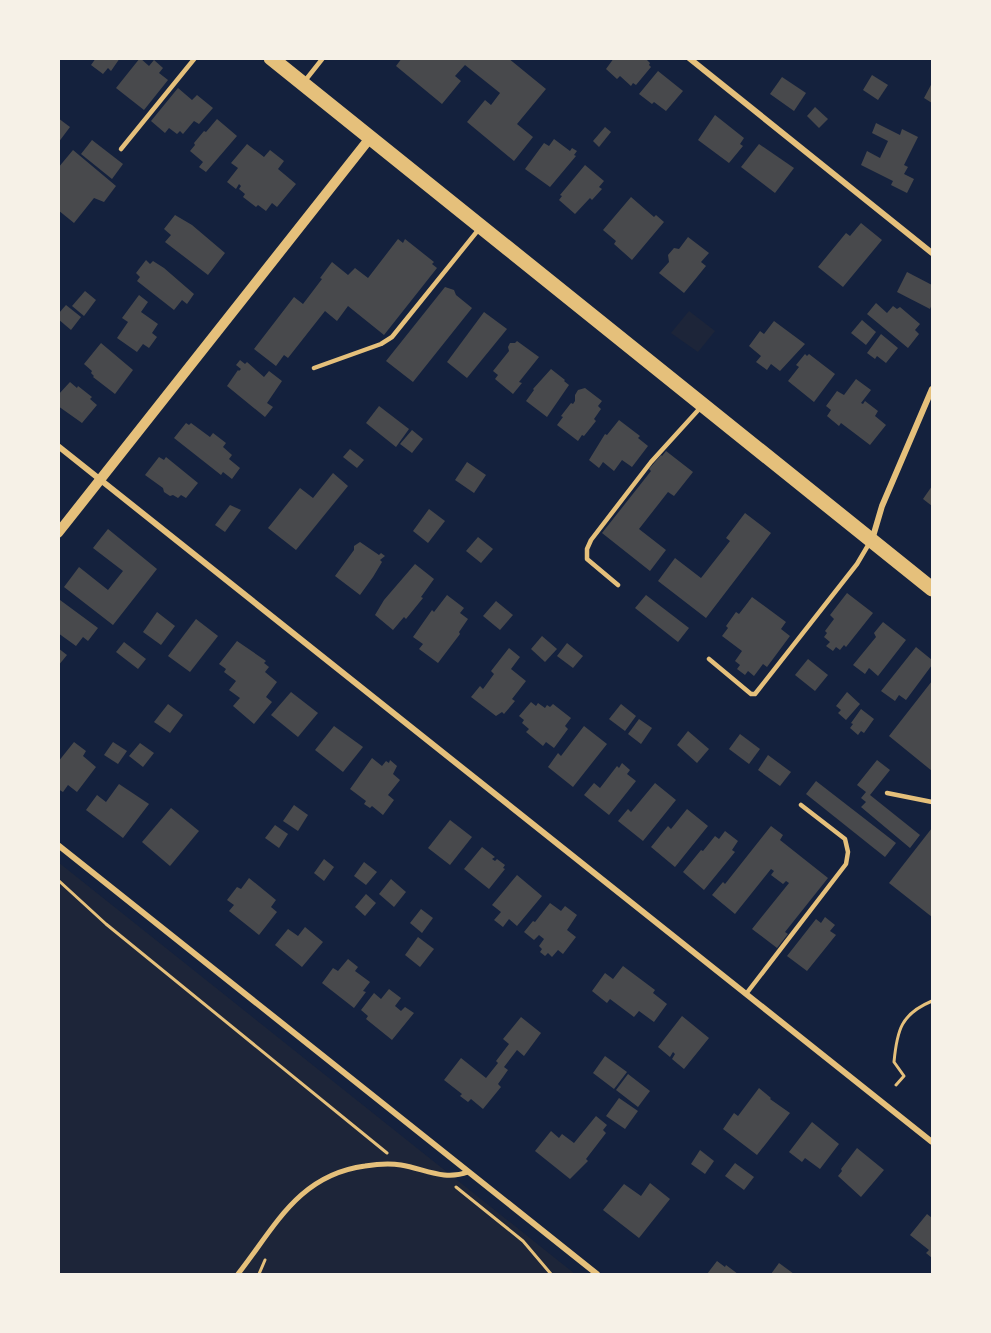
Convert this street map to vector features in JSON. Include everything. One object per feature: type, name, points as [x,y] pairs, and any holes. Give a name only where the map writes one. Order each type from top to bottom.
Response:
[{"type":"main road","points":[[271,58],[933,589]]},
{"type":"street","points":[[689,58],[933,253]]},
{"type":"street","points":[[58,533],[370,138]]},
{"type":"street","points":[[872,540],[882,506],[933,389]]},
{"type":"street","points":[[58,446],[933,1142]]},
{"type":"street","points":[[58,845],[597,1275]]},
{"type":"street","points":[[238,1275],[279,1218],[310,1187],[340,1171],[371,1165],[399,1164],[438,1175],[454,1176],[468,1172]]},
{"type":"lane","points":[[121,149],[195,58]]},
{"type":"lane","points":[[302,84],[323,58]]},
{"type":"lane","points":[[314,368],[381,345],[392,337],[481,227]]},
{"type":"lane","points":[[618,585],[587,559],[587,549],[591,540],[651,462],[703,405]]},
{"type":"lane","points":[[709,659],[751,694],[755,694],[857,564],[872,540]]},
{"type":"lane","points":[[887,793],[933,802]]},
{"type":"lane","points":[[746,994],[846,864],[848,852],[845,839],[801,805]]},
{"type":"path","points":[[58,880],[106,924],[399,1164]]},
{"type":"path","points":[[896,1085],[904,1076],[894,1062],[900,1027],[916,1008],[933,1001]]},
{"type":"path","points":[[438,1175],[458,1188],[523,1241],[551,1275]]},
{"type":"shaded area","points":[[689,311],[715,331],[698,352],[671,333]]},
{"type":"shaded area","points":[[58,862],[575,1274],[59,1274]]},
{"type":"building","points":[[96,58],[120,58],[111,71],[108,68],[103,74],[91,65]]},
{"type":"building","points":[[140,58],[149,66],[154,60],[163,68],[159,73],[168,80],[144,110],[116,88]]},
{"type":"building","points":[[402,58],[508,58],[546,89],[517,124],[533,137],[514,161],[467,122],[485,100],[491,105],[500,93],[465,65],[455,76],[461,81],[442,104],[396,66]]},
{"type":"building","points":[[614,58],[645,58],[651,67],[636,85],[633,83],[631,86],[620,76],[617,79],[606,69]]},
{"type":"building","points":[[658,71],[683,91],[666,111],[639,94]]},
{"type":"building","points":[[872,75],[888,85],[878,100],[863,90]]},
{"type":"building","points":[[782,77],[806,93],[794,111],[770,94]]},
{"type":"building","points":[[932,83],[932,103],[924,98]]},
{"type":"building","points":[[178,88],[192,100],[197,95],[213,108],[199,124],[194,121],[183,134],[180,131],[177,134],[169,128],[165,133],[151,121]]},
{"type":"building","points":[[815,107],[828,119],[819,128],[807,116]]},
{"type":"building","points":[[715,115],[744,138],[740,144],[743,146],[729,163],[698,140]]},
{"type":"building","points":[[58,118],[70,127],[58,143]]},
{"type":"building","points":[[217,119],[237,136],[206,172],[199,167],[203,162],[190,151],[204,131],[206,132]]},
{"type":"building","points":[[876,123],[900,135],[902,129],[918,137],[904,165],[908,167],[904,174],[914,179],[907,193],[891,185],[893,181],[861,165],[867,151],[880,158],[888,141],[872,133]]},
{"type":"building","points":[[605,127],[611,132],[599,147],[593,141]]},
{"type":"building","points":[[554,139],[570,151],[572,148],[577,151],[574,155],[576,156],[550,187],[525,169],[544,143],[549,146]]},
{"type":"building","points":[[92,140],[123,164],[112,179],[81,154]]},
{"type":"building","points":[[247,144],[264,157],[270,150],[284,161],[278,169],[296,184],[277,207],[272,203],[266,211],[258,205],[256,207],[243,197],[245,194],[239,189],[241,186],[239,184],[236,189],[227,182],[238,168],[231,163]]},
{"type":"building","points":[[759,144],[794,168],[775,193],[741,167]]},
{"type":"building","points":[[73,150],[116,186],[104,202],[94,198],[74,223],[58,210],[58,168]]},
{"type":"building","points":[[585,165],[604,181],[599,187],[602,189],[575,214],[559,200],[562,196],[560,195]]},
{"type":"building","points":[[631,197],[654,217],[656,215],[664,222],[632,260],[614,244],[616,241],[603,230]]},
{"type":"building","points":[[175,215],[192,225],[225,253],[208,275],[165,242],[171,235],[164,229]]},
{"type":"building","points":[[861,223],[882,240],[843,287],[818,267],[846,233],[850,236]]},
{"type":"building","points":[[688,237],[709,253],[701,262],[706,266],[684,293],[659,273],[669,262],[668,255],[674,248],[679,249]]},
{"type":"building","points":[[398,239],[403,243],[405,239],[434,262],[432,264],[437,268],[384,335],[348,306],[337,321],[325,311],[288,358],[284,355],[276,366],[254,349],[294,297],[303,304],[332,262],[348,275],[355,268],[368,278]]},
{"type":"building","points":[[146,260],[150,264],[153,261],[164,268],[194,294],[187,304],[182,300],[174,310],[137,281],[140,277],[136,273]]},
{"type":"building","points":[[907,272],[932,285],[930,309],[897,292]]},
{"type":"building","points":[[445,287],[454,290],[456,295],[472,308],[413,382],[386,361]]},
{"type":"building","points":[[85,291],[96,300],[84,316],[72,306]]},
{"type":"building","points":[[139,295],[148,302],[141,312],[158,324],[152,333],[157,337],[149,348],[143,344],[137,352],[117,338],[128,322],[122,318]]},
{"type":"building","points":[[876,303],[887,313],[893,306],[897,309],[900,307],[920,324],[915,330],[919,334],[908,348],[867,314]]},
{"type":"building","points":[[66,305],[81,317],[71,330],[58,319],[58,314]]},
{"type":"building","points":[[484,312],[507,329],[467,378],[447,362]]},
{"type":"building","points":[[862,320],[876,332],[866,345],[851,333]]},
{"type":"building","points":[[774,321],[805,344],[780,371],[771,364],[767,370],[756,362],[761,356],[749,346],[760,331],[764,334]]},
{"type":"building","points":[[881,334],[898,348],[886,363],[877,356],[875,359],[867,353]]},
{"type":"building","points":[[517,341],[539,357],[519,382],[522,383],[513,394],[495,379],[498,375],[493,371],[509,351],[510,343]]},
{"type":"building","points":[[101,343],[133,370],[115,394],[93,377],[92,371],[84,364]]},
{"type":"building","points":[[805,354],[807,356],[809,354],[835,374],[814,402],[788,381],[799,367],[796,365]]},
{"type":"building","points":[[240,360],[245,364],[247,362],[264,377],[269,371],[282,381],[267,403],[273,407],[265,417],[227,386],[241,369],[236,365]]},
{"type":"building","points":[[551,369],[569,385],[547,417],[526,401],[533,389]]},
{"type":"building","points":[[856,379],[871,390],[861,403],[865,401],[878,411],[875,416],[886,425],[870,445],[841,423],[839,426],[827,416],[831,410],[826,406],[837,391],[844,395]]},
{"type":"building","points":[[70,382],[92,397],[90,399],[97,405],[82,423],[58,406],[58,395]]},
{"type":"building","points":[[585,388],[602,401],[598,406],[601,409],[594,419],[596,421],[578,441],[557,425],[563,417],[561,416],[575,401],[578,390]]},
{"type":"building","points":[[379,406],[409,429],[396,447],[366,423]]},
{"type":"building","points":[[619,420],[640,436],[638,438],[648,446],[632,467],[622,460],[614,471],[603,462],[599,468],[589,460],[605,434],[607,435]]},
{"type":"building","points":[[186,423],[189,425],[191,423],[210,437],[213,433],[226,443],[223,447],[232,455],[229,459],[240,468],[232,479],[223,472],[221,475],[174,438]]},
{"type":"building","points":[[412,430],[423,439],[412,453],[400,444]]},
{"type":"building","points":[[350,449],[364,460],[357,468],[343,457]]},
{"type":"building","points":[[666,451],[693,472],[674,496],[668,492],[639,529],[666,550],[650,571],[602,533],[651,471],[649,469]]},
{"type":"building","points":[[159,457],[164,460],[166,457],[198,483],[186,498],[181,495],[178,498],[170,496],[145,475]]},
{"type":"building","points":[[467,462],[486,475],[474,493],[455,480]]},
{"type":"building","points":[[333,473],[348,486],[296,550],[268,528],[300,488],[313,498]]},
{"type":"building","points":[[932,486],[932,506],[923,499]]},
{"type":"building","points":[[230,505],[241,510],[225,532],[215,525]]},
{"type":"building","points":[[429,509],[445,521],[428,543],[413,531]]},
{"type":"building","points":[[745,513],[771,533],[706,618],[658,581],[675,558],[701,578],[730,541],[726,538]]},
{"type":"building","points":[[108,529],[157,569],[113,625],[64,587],[79,567],[108,590],[123,571],[93,548]]},
{"type":"building","points":[[478,537],[493,549],[481,563],[466,551]]},
{"type":"building","points":[[360,542],[379,555],[381,553],[385,556],[380,560],[382,562],[360,595],[335,576],[354,550],[354,546]]},
{"type":"building","points":[[415,564],[434,579],[421,597],[423,598],[406,619],[404,617],[393,630],[375,615],[384,600]]},
{"type":"building","points":[[847,593],[873,613],[846,647],[844,645],[840,650],[836,647],[833,651],[826,646],[830,642],[824,637],[827,633],[825,631],[834,619],[830,615]]},
{"type":"building","points":[[447,595],[464,608],[460,613],[468,619],[459,632],[460,634],[438,663],[419,649],[423,644],[413,637],[432,610],[434,612]]},
{"type":"building","points":[[646,595],[689,628],[678,642],[635,608]]},
{"type":"building","points":[[752,597],[786,622],[781,629],[790,636],[767,667],[763,664],[754,676],[748,671],[745,675],[737,669],[740,665],[735,661],[742,651],[722,636],[736,612],[739,614]]},
{"type":"building","points":[[60,600],[98,628],[88,641],[83,637],[76,646],[58,633],[58,603]]},
{"type":"building","points":[[496,601],[513,615],[500,630],[483,616]]},
{"type":"building","points":[[157,612],[175,626],[161,645],[143,632]]},
{"type":"building","points":[[196,619],[218,636],[190,672],[168,656]]},
{"type":"building","points":[[883,622],[906,640],[878,676],[869,668],[865,674],[853,665],[876,637],[874,633]]},
{"type":"building","points":[[542,636],[557,649],[545,662],[531,649]]},
{"type":"building","points":[[237,641],[266,661],[264,663],[269,667],[265,672],[277,682],[266,697],[272,702],[254,724],[233,706],[240,698],[229,690],[236,681],[224,672],[226,669],[219,664]]},
{"type":"building","points":[[124,642],[146,659],[138,669],[116,652]]},
{"type":"building","points":[[567,643],[583,656],[573,668],[557,656]]},
{"type":"building","points":[[916,647],[932,660],[932,665],[906,700],[899,695],[895,701],[881,691]]},
{"type":"building","points":[[58,648],[67,655],[58,666]]},
{"type":"building","points":[[509,648],[520,657],[511,669],[526,681],[512,699],[515,701],[504,714],[502,712],[496,716],[471,697],[480,686],[483,689],[494,674],[491,671]]},
{"type":"building","points":[[808,659],[828,675],[815,691],[795,675]]},
{"type":"building","points":[[932,681],[931,732],[932,771],[889,736]]},
{"type":"building","points":[[291,692],[318,713],[298,737],[271,715]]},
{"type":"building","points":[[847,692],[860,704],[846,720],[838,713],[841,710],[836,706]]},
{"type":"building","points":[[531,702],[536,706],[538,703],[545,708],[553,704],[571,718],[565,726],[568,729],[554,748],[546,742],[543,746],[526,732],[529,729],[522,723],[524,720],[519,716]]},
{"type":"building","points":[[168,704],[183,715],[170,733],[154,722]]},
{"type":"building","points":[[621,704],[636,716],[625,731],[609,719]]},
{"type":"building","points":[[861,709],[874,719],[864,733],[861,731],[858,735],[850,728]]},
{"type":"building","points":[[639,719],[652,728],[641,744],[628,734]]},
{"type":"building","points":[[334,726],[363,747],[343,772],[315,750]]},
{"type":"building","points":[[584,726],[607,744],[573,787],[548,767],[558,753],[561,756]]},
{"type":"building","points":[[688,731],[709,749],[697,763],[677,745]]},
{"type":"building","points":[[740,734],[760,749],[749,764],[729,749]]},
{"type":"building","points":[[74,742],[86,751],[83,756],[96,767],[77,792],[68,785],[63,792],[58,789],[58,762]]},
{"type":"building","points":[[113,742],[127,751],[118,764],[104,755]]},
{"type":"building","points":[[140,743],[154,753],[143,767],[129,756]]},
{"type":"building","points":[[768,755],[791,772],[780,786],[758,770]]},
{"type":"building","points":[[372,758],[382,766],[390,760],[397,766],[393,774],[400,780],[388,795],[394,800],[383,815],[372,806],[370,808],[364,804],[366,801],[350,789]]},
{"type":"building","points":[[877,760],[890,770],[870,795],[920,835],[910,848],[861,807],[866,802],[861,798],[866,792],[857,785]]},
{"type":"building","points":[[622,763],[630,770],[627,774],[636,781],[609,815],[584,795],[594,783],[600,788]]},
{"type":"building","points":[[816,781],[896,843],[885,857],[806,794]]},
{"type":"building","points":[[655,783],[676,800],[643,841],[618,821],[628,809],[631,812]]},
{"type":"building","points":[[119,784],[149,804],[123,838],[86,810],[97,795],[106,802]]},
{"type":"building","points":[[294,805],[308,815],[298,831],[283,821]]},
{"type":"building","points":[[171,808],[199,831],[170,866],[142,842]]},
{"type":"building","points":[[687,809],[708,826],[675,867],[651,847],[668,826],[671,829]]},
{"type":"building","points":[[450,820],[472,837],[450,865],[428,848]]},
{"type":"building","points":[[275,825],[288,834],[279,848],[265,838]]},
{"type":"building","points":[[771,826],[783,835],[780,840],[828,878],[785,932],[788,934],[777,948],[752,929],[789,883],[786,881],[783,884],[771,875],[774,871],[771,869],[735,914],[712,895],[723,882],[725,884]]},
{"type":"building","points":[[932,828],[932,917],[889,883]]},
{"type":"building","points":[[725,831],[738,841],[732,850],[735,852],[704,890],[683,872],[715,836],[719,839]]},
{"type":"building","points":[[482,847],[495,857],[492,859],[495,861],[497,859],[505,865],[503,868],[505,869],[489,889],[464,869]]},
{"type":"building","points":[[324,859],[334,867],[324,881],[314,873]]},
{"type":"building","points":[[364,862],[377,872],[366,885],[354,876]]},
{"type":"building","points":[[517,875],[542,896],[517,926],[509,919],[503,927],[494,920],[501,912],[492,905]]},
{"type":"building","points":[[249,878],[276,900],[271,907],[277,912],[259,935],[229,911],[234,905],[227,900],[237,887],[241,889]]},
{"type":"building","points":[[391,879],[406,892],[394,907],[379,894]]},
{"type":"building","points":[[366,894],[376,903],[365,916],[355,907]]},
{"type":"building","points":[[550,903],[561,911],[565,906],[577,915],[567,930],[576,937],[563,954],[558,950],[552,957],[548,953],[545,956],[540,952],[542,949],[539,946],[544,939],[539,935],[534,940],[524,932]]},
{"type":"building","points":[[421,909],[433,918],[422,933],[410,923]]},
{"type":"building","points":[[825,917],[835,925],[830,931],[836,935],[807,971],[787,956],[816,919],[821,923]]},
{"type":"building","points":[[305,927],[323,942],[302,967],[275,945],[288,929],[298,936]]},
{"type":"building","points":[[418,937],[434,949],[420,967],[405,955]]},
{"type":"building","points":[[348,959],[358,967],[355,971],[370,982],[363,991],[366,992],[354,1008],[322,983],[333,968],[338,971]]},
{"type":"building","points":[[623,966],[655,990],[653,993],[667,1004],[654,1022],[639,1011],[634,1017],[610,999],[607,1003],[592,991],[605,973],[613,979]]},
{"type":"building","points":[[389,989],[401,998],[395,1006],[401,1011],[405,1007],[414,1013],[392,1040],[366,1019],[368,1016],[361,1010],[374,993],[381,999]]},
{"type":"building","points":[[682,1016],[709,1038],[684,1069],[672,1059],[675,1054],[673,1052],[670,1057],[658,1047]]},
{"type":"building","points":[[521,1017],[541,1033],[524,1056],[517,1050],[504,1067],[508,1070],[498,1084],[501,1087],[483,1109],[471,1099],[468,1102],[460,1096],[462,1094],[444,1080],[461,1058],[486,1078],[509,1044],[503,1039]]},
{"type":"building","points":[[605,1056],[627,1072],[614,1089],[593,1073]]},
{"type":"building","points":[[628,1074],[650,1091],[638,1107],[616,1090]]},
{"type":"building","points":[[759,1088],[790,1113],[757,1155],[723,1129],[734,1113],[738,1116]]},
{"type":"building","points":[[619,1098],[638,1111],[625,1129],[606,1116]]},
{"type":"building","points":[[596,1116],[607,1125],[603,1130],[606,1133],[586,1159],[588,1161],[570,1179],[535,1151],[551,1131],[559,1138],[562,1134],[574,1143]]},
{"type":"building","points":[[812,1122],[839,1144],[820,1169],[805,1158],[802,1162],[789,1152]]},
{"type":"building","points":[[857,1148],[884,1170],[861,1197],[838,1176]]},
{"type":"building","points":[[700,1150],[714,1161],[705,1174],[691,1164]]},
{"type":"building","points":[[735,1163],[754,1177],[744,1190],[725,1176]]},
{"type":"building","points":[[650,1183],[670,1199],[639,1238],[603,1210],[624,1184],[641,1196]]},
{"type":"building","points":[[927,1214],[932,1218],[932,1258],[926,1253],[929,1250],[910,1235]]},
{"type":"building","points":[[717,1261],[725,1267],[726,1265],[738,1274],[707,1274]]},
{"type":"building","points":[[779,1263],[794,1274],[771,1274]]}]
